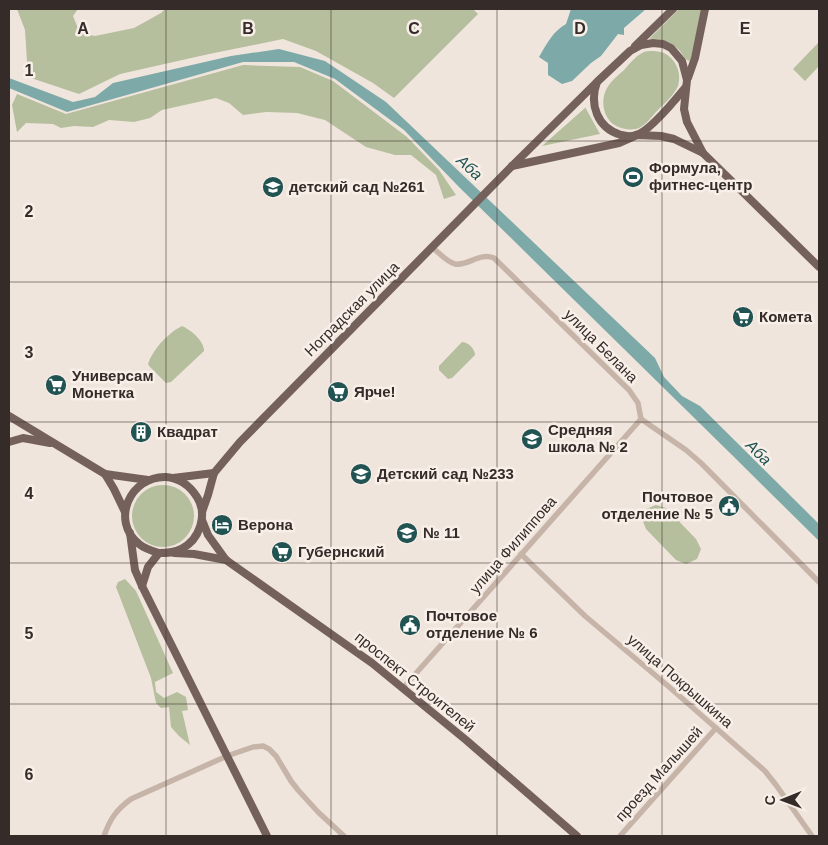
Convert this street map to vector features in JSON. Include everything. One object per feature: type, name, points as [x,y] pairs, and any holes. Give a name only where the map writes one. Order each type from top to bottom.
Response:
[{"type":"main road","points":[[673,9],[598,81],[594,102],[596,115],[605,126],[624,136],[661,136],[674,139],[703,153]]},
{"type":"main road","points":[[512,166],[619,143],[637,136],[661,116],[686,84],[695,58],[705,9]]},
{"type":"main road","points":[[630,51],[641,45],[653,42],[670,48],[682,61],[686,84],[684,109],[687,122],[703,153],[819,267]]},
{"type":"main road","name":"Ноградская улица","points":[[214,473],[240,442],[336,344],[598,81]]},
{"type":"main road","points":[[9,416],[105,474],[148,480]]},
{"type":"main road","points":[[9,442],[22,438],[54,444]]},
{"type":"main road","points":[[172,553],[192,541],[198,531],[214,473],[172,478],[160,477],[148,480],[132,493],[128,502],[126,523],[130,534],[136,570],[142,586],[267,836]]},
{"type":"main road","points":[[105,474],[126,512]]},
{"type":"main road","points":[[172,478],[183,482],[199,500],[208,535],[226,560]]},
{"type":"main road","points":[[130,534],[137,543],[147,550],[159,553],[194,554],[226,560]]},
{"type":"main road","points":[[142,586],[148,567],[159,553]]},
{"type":"main road","name":"проспект Строителей","points":[[226,560],[372,663],[577,836]]},
{"type":"street","name":"улица Белана","points":[[432,248],[455,264],[484,256],[494,258],[629,390],[638,403],[641,419]]},
{"type":"street","name":"улица Филиппова","points":[[403,688],[641,419]]},
{"type":"street","points":[[641,419],[686,450],[701,463],[819,582]]},
{"type":"street","name":"улица Покрышкина","points":[[521,554],[585,616],[764,771],[812,836]]},
{"type":"street","name":"проезд Малышей","points":[[620,836],[716,728]]},
{"type":"street","points":[[104,836],[112,818],[121,806],[131,799],[227,756],[253,747],[263,746],[276,756],[298,790],[344,836]]},
{"type":"green space","points":[[17,9],[78,9],[73,16],[80,33],[95,36],[134,28],[165,9],[473,9],[478,14],[394,98],[373,83],[316,51],[283,39],[120,74],[79,94],[28,77],[25,30]]},
{"type":"green space","points":[[679,9],[702,9],[689,61],[676,47],[669,43],[657,39],[649,39]]},
{"type":"green space","points":[[819,42],[819,66],[805,81],[793,69]]},
{"type":"green space","points":[[644,52],[664,53],[675,63],[679,76],[678,86],[669,99],[642,126],[632,129],[619,127],[613,124],[606,116],[603,100],[606,90],[612,81],[637,56]]},
{"type":"green space","points":[[243,65],[300,67],[333,81],[407,137],[439,170],[456,195],[444,199],[436,175],[411,155],[395,155],[366,147],[325,120],[297,113],[266,112],[243,115],[229,103],[216,98],[162,110],[150,118],[134,122],[109,120],[93,127],[74,126],[61,128],[53,124],[26,123],[17,132],[12,105],[17,94],[66,114]]},
{"type":"green space","points":[[585,108],[600,134],[542,146]]},
{"type":"green space","points":[[182,326],[196,336],[202,343],[204,351],[171,382],[166,383],[148,364],[153,353],[162,342]]},
{"type":"green space","points":[[462,342],[471,346],[475,355],[452,378],[448,379],[439,370],[439,366]]},
{"type":"green space","points":[[163,485],[175,488],[185,494],[191,504],[194,516],[191,528],[185,538],[175,544],[163,547],[151,544],[141,538],[135,528],[132,516],[135,504],[141,494],[151,488]]},
{"type":"green space","points":[[656,505],[666,508],[696,539],[701,549],[697,559],[686,564],[676,560],[646,529],[642,519],[646,509]]},
{"type":"green space","points":[[125,579],[136,591],[173,673],[155,682],[156,692],[164,698],[177,692],[186,697],[188,710],[182,711],[190,745],[171,727],[169,707],[161,708],[156,703],[151,678],[116,587],[118,582]]},
{"type":"water","points":[[571,9],[646,9],[624,28],[624,35],[618,34],[601,56],[572,81],[562,84],[548,75],[548,63],[539,57],[554,34],[566,24]]},
{"type":"water","name":"Аба","points":[[279,49],[325,61],[386,102],[655,358],[664,377],[682,396],[700,406],[819,524],[819,541],[459,187],[404,130],[335,79],[294,62],[243,62],[67,112],[9,88],[9,78],[73,102],[95,97],[113,83],[231,56]]},
{"type":"place","name":"Формула, фитнес-центр","points":[[633,177]]},
{"type":"place","name":"детский сад №261","points":[[273,187]]},
{"type":"place","name":"Комета","points":[[743,317]]},
{"type":"place","name":"Универсам Монетка","points":[[56,385]]},
{"type":"place","name":"Ярче!","points":[[338,392]]},
{"type":"place","name":"Квадрат","points":[[141,432]]},
{"type":"place","name":"Средняя школа № 2","points":[[532,439]]},
{"type":"place","name":"Детский сад №233","points":[[361,474]]},
{"type":"place","name":"Почтовое отделение № 5","points":[[729,506]]},
{"type":"place","name":"Верона","points":[[222,525]]},
{"type":"place","name":"№ 11","points":[[407,533]]},
{"type":"place","name":"Губернский","points":[[282,552]]},
{"type":"place","name":"Почтовое отделение № 6","points":[[410,625]]}]
